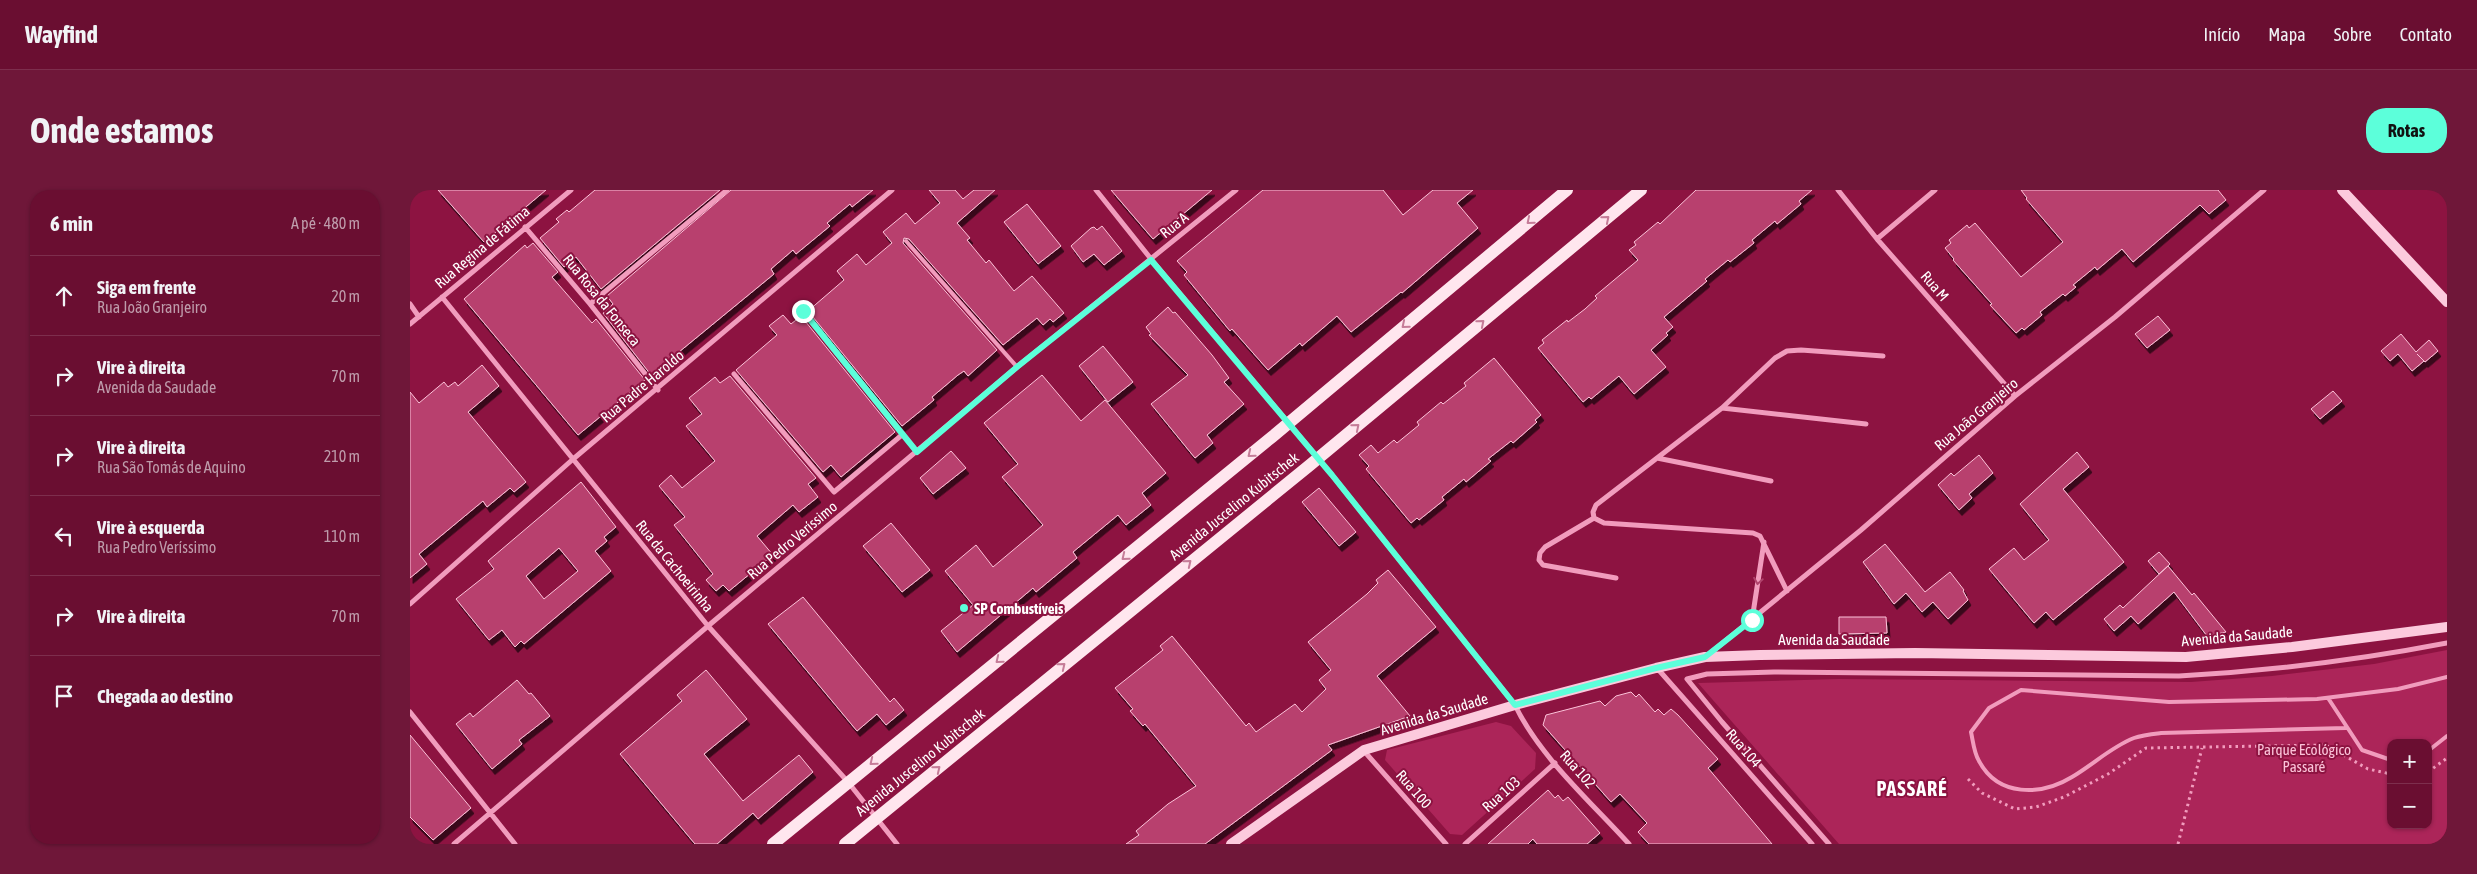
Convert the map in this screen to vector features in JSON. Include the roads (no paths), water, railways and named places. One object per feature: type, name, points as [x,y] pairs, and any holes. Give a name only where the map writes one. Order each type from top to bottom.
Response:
[{"type":"main road","name":"Avenida Juscelino Kubitschek","points":[[773,844],[1288,423],[1567,190]]},
{"type":"main road","name":"Avenida Juscelino Kubitschek","points":[[845,844],[1318,458],[1641,190]]},
{"type":"street","name":"Rua Regina de Fátima","points":[[410,324],[570,190]]},
{"type":"street","points":[[590,304],[728,190]]},
{"type":"street","name":"Rua Padre Haroldo","points":[[410,604],[572,460],[658,390],[892,190]]},
{"type":"street","name":"Rua 102","points":[[1096,190],[1151,260],[1318,458],[1515,705],[1524,723],[1555,763],[1629,844]]},
{"type":"street","name":"Rua A","points":[[1151,260],[1236,190]]},
{"type":"street","name":"Rua M","points":[[1838,190],[1877,239],[2016,396]]},
{"type":"street","points":[[1877,239],[1935,190]]},
{"type":"street","name":"Rua João Granjeiro","points":[[1705,657],[1787,592],[2016,396],[2115,317],[2264,190]]},
{"type":"street","points":[[2342,190],[2447,302]]},
{"type":"street","name":"Rua Rosa da Fonseca","points":[[525,227],[590,304],[658,390]]},
{"type":"street","name":"Rua Pedro Veríssimo","points":[[454,844],[708,626],[1017,367],[1151,260]]},
{"type":"street","name":"Rua da Cachoeirinha","points":[[442,297],[708,626],[848,782],[897,844]]},
{"type":"street","points":[[410,304],[419,317]]},
{"type":"street","points":[[803,311],[917,452]]},
{"type":"street","points":[[1594,518],[1593,512],[1596,505],[1722,408],[1775,358],[1788,351],[1883,356]]},
{"type":"street","points":[[734,374],[834,492],[903,434]]},
{"type":"street","points":[[1722,408],[1866,424]]},
{"type":"street","points":[[1657,458],[1771,481]]},
{"type":"street","points":[[1594,518],[1604,523],[1760,536],[1787,592]]},
{"type":"street","points":[[1594,518],[1545,547],[1540,554],[1539,560],[1543,565],[1616,578]]},
{"type":"street","points":[[1752,620],[1764,542]]},
{"type":"street","name":"Avenida da Saudade","points":[[1231,844],[1364,750],[1515,705],[1705,657],[1760,654],[1915,653],[2186,657],[2283,648],[2447,627]]},
{"type":"street","points":[[1830,844],[1722,722],[1687,679],[1707,674],[1774,672],[2187,676],[2242,672],[2354,658],[2447,643]]},
{"type":"street","name":"Rua 104","points":[[1656,668],[1812,844]]},
{"type":"street","points":[[410,712],[489,814],[515,844]]},
{"type":"street","name":"Rua 100","points":[[1364,750],[1446,844]]},
{"type":"street","name":"Rua 103","points":[[1465,844],[1555,763]]},
{"type":"lane","points":[[906,240],[1017,367]]},
{"type":"lane","points":[[2346,728],[2161,733],[2135,738],[2105,753],[2072,778],[2040,790],[2016,791],[1990,778],[1978,760],[1971,732],[1989,708],[2021,690],[2169,702],[2328,698],[2398,689],[2447,677]]},
{"type":"lane","points":[[2328,698],[2362,750],[2387,759]]},
{"type":"lane","points":[[2432,749],[2447,736]]},
{"type":"place","name":"SP Combustíveis","points":[[964,608]]},
{"type":"district","name":"PASSARÉ","points":[[1912,788]]},
{"type":"park label","name":"Parque Ecológico Passaré","points":[[2304,758]]}]
